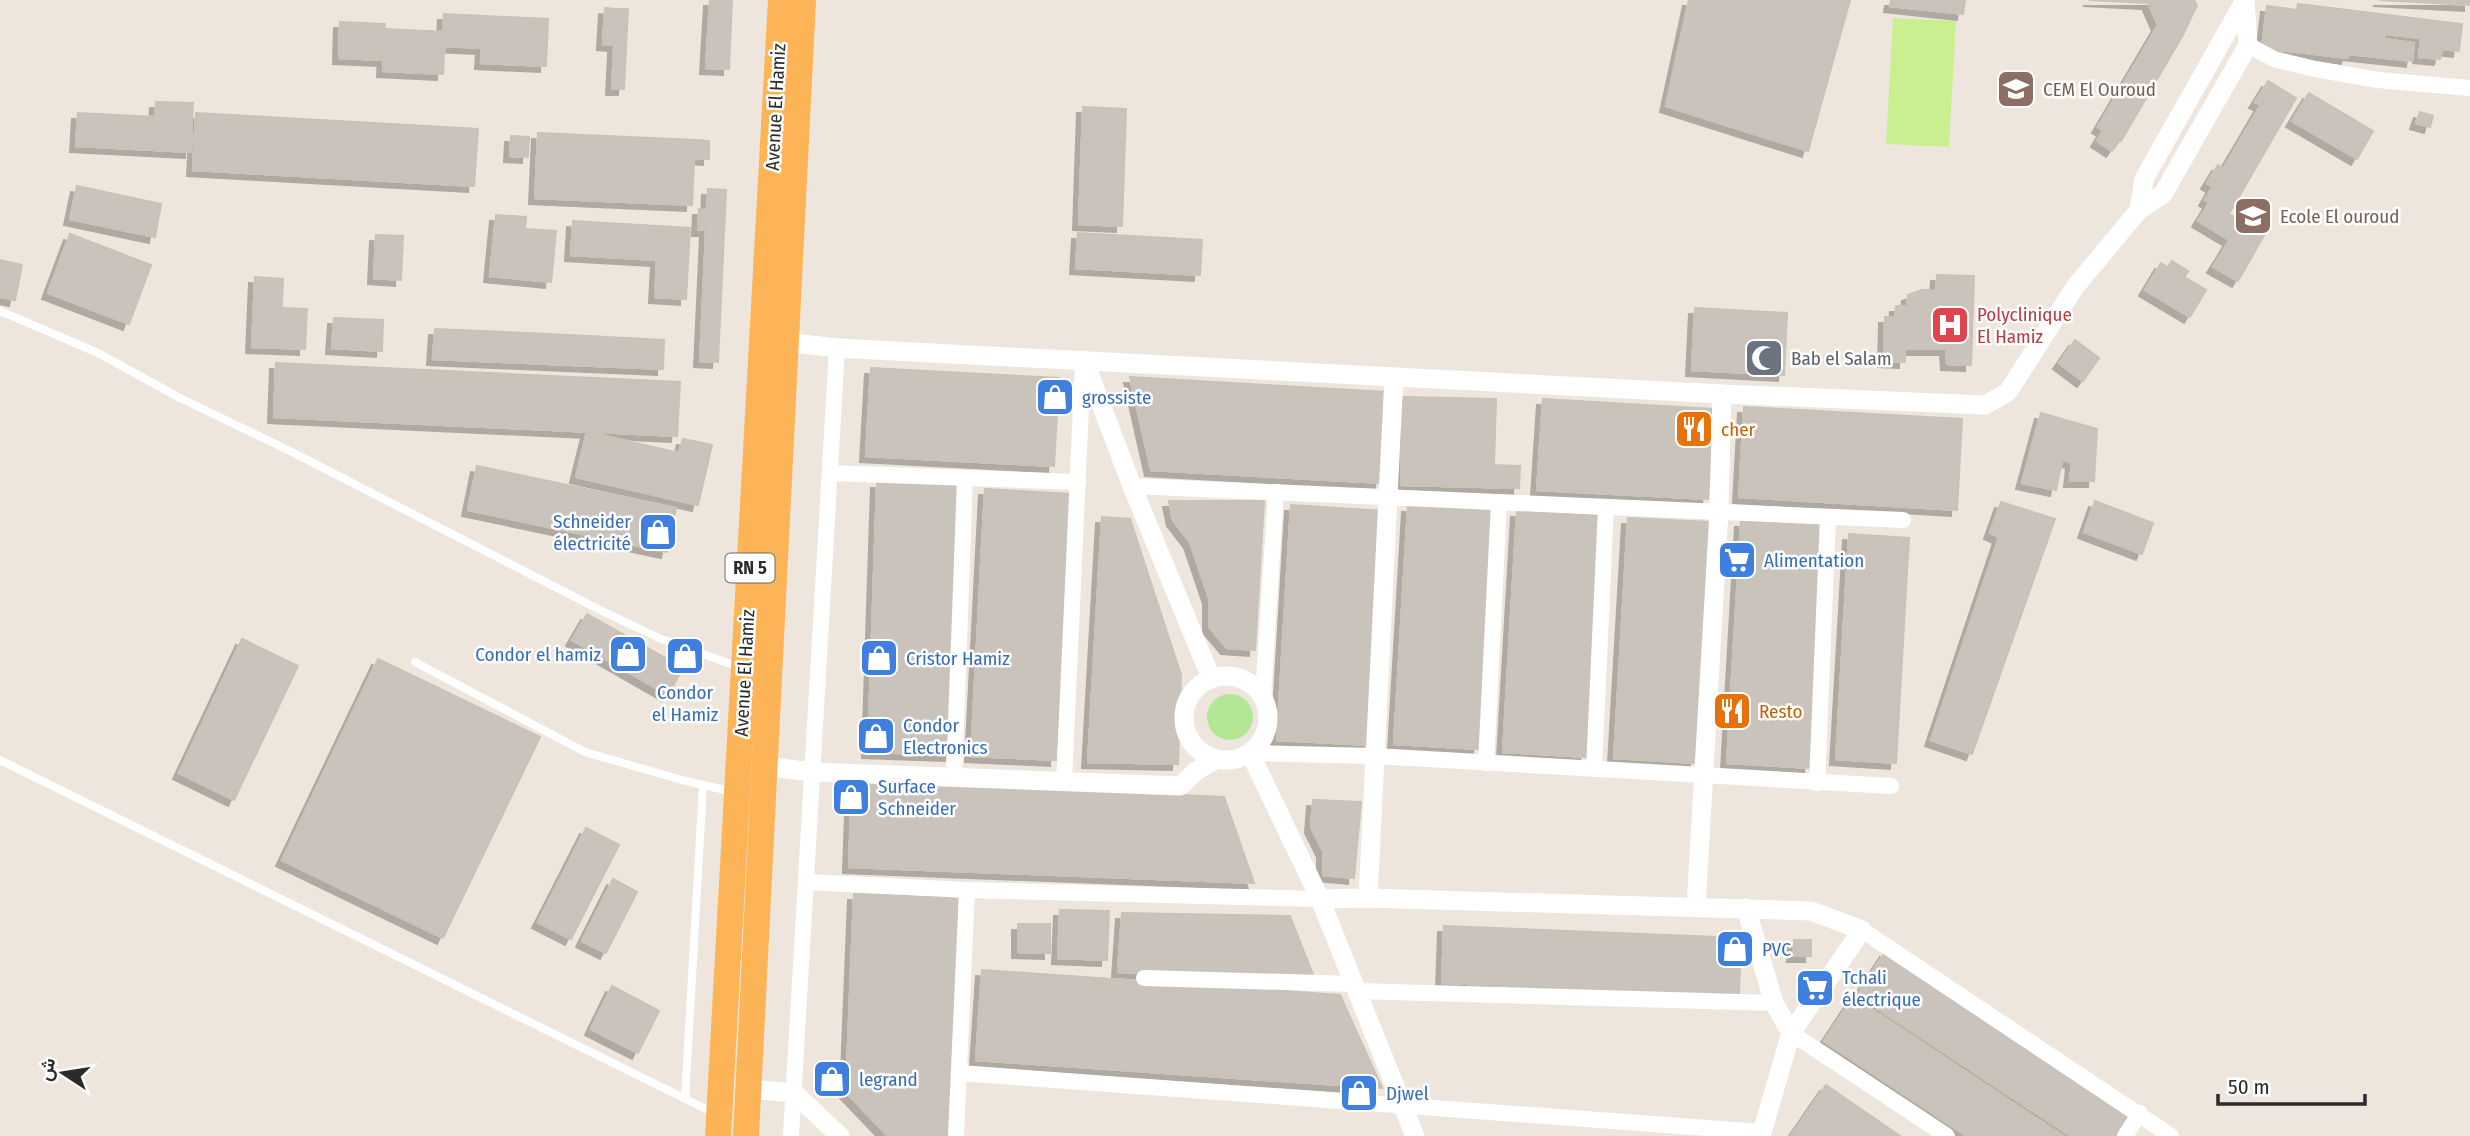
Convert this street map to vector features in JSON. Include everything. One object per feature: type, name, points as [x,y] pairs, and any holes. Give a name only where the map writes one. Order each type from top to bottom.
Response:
[{"type":"highway","name":"Avenue El Hamiz","points":[[719,1126],[780,0]]},
{"type":"highway","name":"RN 5","points":[[746,1136],[803,0]]},
{"type":"street","points":[[785,342],[837,348],[1985,405],[2008,392],[2075,287],[2139,210],[2162,194],[2248,45],[2245,0]]},
{"type":"street","points":[[2139,210],[2144,179],[2245,0]]},
{"type":"street","points":[[2248,45],[2274,60],[2315,69],[2378,79],[2470,88]]},
{"type":"street","points":[[791,1136],[837,348]]},
{"type":"street","points":[[1064,782],[1083,360]]},
{"type":"street","points":[[1083,360],[1211,678]]},
{"type":"street","points":[[1368,898],[1394,377]]},
{"type":"street","points":[[1696,907],[1719,512],[1722,394]]},
{"type":"street","points":[[830,473],[1078,482]]},
{"type":"street","points":[[954,778],[965,478]]},
{"type":"street","points":[[1132,486],[1903,520]]},
{"type":"street","points":[[765,766],[812,772],[1180,786],[1196,771],[1215,760],[1238,759],[1250,753],[1261,743],[1268,728],[1268,712],[1263,696],[1276,492]]},
{"type":"street","points":[[1486,763],[1499,502]]},
{"type":"street","points":[[1594,769],[1606,507]]},
{"type":"street","points":[[1817,783],[1828,517]]},
{"type":"street","points":[[1215,760],[1201,753],[1190,742],[1184,728],[1184,712],[1188,698],[1198,685],[1223,675],[1235,676],[1255,687],[1263,696]]},
{"type":"street","points":[[1250,753],[1375,756],[1891,786]]},
{"type":"street","points":[[1250,753],[1320,899],[1415,1136]]},
{"type":"street","points":[[806,882],[967,890],[1811,911],[1862,930],[2171,1136]]},
{"type":"street","points":[[956,1136],[967,890]]},
{"type":"street","points":[[1746,908],[1773,1003],[1791,1033],[1947,1136]]},
{"type":"street","points":[[960,1073],[1762,1134],[1791,1033],[1862,930]]},
{"type":"street","points":[[1144,978],[1773,1003]]},
{"type":"street","points":[[748,1089],[793,1093],[840,1136]]},
{"type":"street","points":[[2125,1136],[2140,1114]]},
{"type":"lane","points":[[0,311],[98,353],[180,398],[290,451],[598,609],[661,639],[745,669]]},
{"type":"lane","points":[[415,662],[586,752],[738,793]]},
{"type":"lane","points":[[0,760],[685,1099],[719,1126]]},
{"type":"lane","points":[[685,1099],[703,785]]},
{"type":"green space","points":[[1893,18],[1956,21],[1949,147],[1886,144]]},
{"type":"green space","points":[[1230,694],[1246,701],[1253,717],[1246,733],[1230,740],[1214,733],[1207,717],[1214,701]]},
{"type":"building","points":[[710,0],[732,0],[729,69],[706,68]]},
{"type":"building","points":[[1689,0],[1850,0],[1808,151],[1666,106]]},
{"type":"building","points":[[1891,0],[1965,0],[1963,14],[1890,6]]},
{"type":"building","points":[[2089,0],[2146,0],[2146,3]]},
{"type":"building","points":[[2147,0],[2194,0],[2197,5],[2182,37],[2158,25]]},
{"type":"building","points":[[2379,0],[2470,0],[2470,5]]},
{"type":"building","points":[[2298,4],[2462,24],[2459,51],[2442,49],[2440,59],[2419,57],[2421,38],[2385,34],[2384,39],[2414,43],[2412,61],[2348,54],[2347,58],[2262,48],[2267,6],[2297,10]]},
{"type":"building","points":[[605,8],[616,9],[614,45],[603,44]]},
{"type":"building","points":[[616,9],[628,9],[624,89],[612,89]]},
{"type":"building","points":[[444,14],[484,16],[482,48],[442,46]]},
{"type":"building","points":[[484,16],[548,19],[546,66],[481,63]]},
{"type":"building","points":[[340,22],[385,24],[383,60],[339,58]]},
{"type":"building","points":[[2158,25],[2181,38],[2121,141],[2098,127]]},
{"type":"building","points":[[385,29],[445,32],[443,74],[383,71]]},
{"type":"building","points":[[2268,81],[2273,84],[2261,105],[2255,102]]},
{"type":"building","points":[[2273,84],[2296,98],[2229,214],[2205,200]]},
{"type":"building","points":[[2309,93],[2373,131],[2357,159],[2292,121]]},
{"type":"building","points":[[156,102],[193,103],[192,119],[155,117]]},
{"type":"building","points":[[1083,107],[1126,109],[1122,226],[1079,224]]},
{"type":"building","points":[[2420,112],[2433,116],[2430,127],[2416,123]]},
{"type":"building","points":[[78,113],[192,119],[191,152],[76,146]]},
{"type":"building","points":[[196,113],[478,129],[474,186],[193,170]]},
{"type":"building","points":[[2103,131],[2119,141],[2112,151],[2097,141]]},
{"type":"building","points":[[538,133],[695,140],[692,205],[535,198]]},
{"type":"building","points":[[511,136],[529,137],[528,157],[510,156]]},
{"type":"building","points":[[695,140],[709,141],[709,159],[694,158]]},
{"type":"building","points":[[2218,165],[2222,168],[2212,186],[2207,183]]},
{"type":"building","points":[[77,186],[161,204],[155,237],[70,219]]},
{"type":"building","points":[[708,189],[726,190],[718,362],[700,361]]},
{"type":"building","points":[[2209,203],[2241,221],[2230,240],[2198,221]]},
{"type":"building","points":[[699,209],[706,209],[705,230],[698,230]]},
{"type":"building","points":[[496,215],[526,217],[525,229],[556,231],[551,282],[490,276]]},
{"type":"building","points":[[573,221],[690,228],[686,299],[655,297],[657,260],[571,255]]},
{"type":"building","points":[[2240,221],[2264,235],[2250,260],[2226,246]]},
{"type":"building","points":[[1078,233],[1202,240],[1200,275],[1076,268]]},
{"type":"building","points":[[70,234],[151,265],[129,324],[48,293]]},
{"type":"building","points":[[376,235],[403,236],[401,280],[374,278]]},
{"type":"building","points":[[2226,246],[2250,260],[2238,281],[2213,267]]},
{"type":"building","points":[[0,260],[22,265],[15,300],[0,297]]},
{"type":"building","points":[[2172,261],[2188,271],[2185,276],[2169,266]]},
{"type":"building","points":[[2161,263],[2206,290],[2190,317],[2145,290]]},
{"type":"building","name":"Polyclinique El Hamiz","points":[[1937,275],[1974,276],[1971,365],[1947,364],[1946,349],[1905,349],[1905,362],[1884,361],[1885,317],[1895,317],[1896,306],[1907,306],[1908,295],[1922,290],[1936,290]]},
{"type":"building","points":[[255,277],[283,279],[280,348],[252,347]]},
{"type":"building","points":[[282,308],[307,309],[305,349],[280,348]]},
{"type":"building","points":[[1695,308],[1787,313],[1784,375],[1692,370]]},
{"type":"building","points":[[334,318],[383,320],[382,351],[332,348]]},
{"type":"building","points":[[435,329],[549,334],[548,364],[433,359]]},
{"type":"building","points":[[549,334],[664,340],[663,369],[548,364]]},
{"type":"building","points":[[2075,340],[2099,358],[2083,381],[2059,363]]},
{"type":"building","points":[[276,363],[680,382],[677,436],[274,417]]},
{"type":"building","points":[[871,368],[1059,378],[1054,466],[866,456]]},
{"type":"building","points":[[1130,377],[1386,392],[1381,483],[1151,470]]},
{"type":"building","points":[[1403,397],[1496,399],[1494,465],[1520,466],[1519,488],[1401,485]]},
{"type":"building","points":[[1543,399],[1713,409],[1708,499],[1537,490]]},
{"type":"building","points":[[1744,407],[1962,419],[1957,510],[1739,497]]},
{"type":"building","points":[[2041,413],[2097,429],[2094,481],[2070,481],[2072,462],[2062,460],[2056,490],[2022,483]]},
{"type":"building","points":[[587,432],[679,453],[683,439],[712,445],[698,505],[576,477]]},
{"type":"building","points":[[477,466],[676,508],[667,552],[468,510]]},
{"type":"building","points":[[877,482],[961,485],[951,755],[868,752]]},
{"type":"building","points":[[985,489],[1071,494],[1056,760],[971,756]]},
{"type":"building","points":[[1169,501],[1264,501],[1255,650],[1227,648],[1209,627],[1209,598],[1190,542],[1173,520]]},
{"type":"building","points":[[2095,501],[2153,523],[2142,554],[2084,532]]},
{"type":"building","points":[[2001,502],[2055,519],[1972,754],[1931,740],[1999,537],[1990,533]]},
{"type":"building","points":[[1291,505],[1384,511],[1370,745],[1277,740]]},
{"type":"building","points":[[1408,506],[1493,511],[1479,749],[1394,744]]},
{"type":"building","points":[[1517,511],[1600,516],[1586,757],[1503,752]]},
{"type":"building","points":[[1102,517],[1130,519],[1181,675],[1178,764],[1088,762]]},
{"type":"building","points":[[1628,518],[1710,522],[1696,763],[1614,758]]},
{"type":"building","points":[[1741,521],[1824,525],[1810,768],[1727,763]]},
{"type":"building","points":[[1849,534],[1909,538],[1896,763],[1836,759]]},
{"type":"building","name":"Condor el hamiz","points":[[587,614],[683,668],[668,695],[572,640]]},
{"type":"building","points":[[242,639],[298,666],[234,800],[179,773]]},
{"type":"building","points":[[378,659],[540,737],[443,938],[282,860]]},
{"type":"building","points":[[852,780],[1224,797],[1254,883],[849,867]]},
{"type":"building","points":[[1313,800],[1361,802],[1354,878],[1323,875],[1323,851],[1311,827]]},
{"type":"building","points":[[586,828],[619,845],[571,939],[538,922]]},
{"type":"building","points":[[613,879],[637,892],[606,953],[582,941]]},
{"type":"building","points":[[854,894],[961,898],[950,1136],[888,1136],[846,1092]]},
{"type":"building","points":[[1060,910],[1109,911],[1107,960],[1058,958]]},
{"type":"building","points":[[1122,913],[1290,916],[1315,980],[1118,972]]},
{"type":"building","points":[[1018,924],[1050,924],[1050,953],[1018,952]]},
{"type":"building","points":[[1444,926],[1741,938],[1739,995],[1442,983]]},
{"type":"building","points":[[1794,940],[1811,940],[1811,956],[1793,956]]},
{"type":"building","points":[[1886,951],[2132,1113],[2116,1136],[2071,1136],[1857,995]]},
{"type":"building","points":[[982,970],[1340,995],[1382,1088],[976,1060]]},
{"type":"building","points":[[612,986],[659,1011],[638,1053],[591,1029]]},
{"type":"building","points":[[1853,997],[2063,1136],[1967,1136],[1824,1041]]},
{"type":"building","points":[[1826,1085],[1900,1136],[1791,1136]]},
{"type":"place","name":"CEM El Ouroud","points":[[2016,89]]},
{"type":"place","name":"Ecole El ouroud","points":[[2253,216]]},
{"type":"place","name":"Polyclinique El Hamiz","points":[[1950,325]]},
{"type":"place","name":"Bab el Salam","points":[[1764,358]]},
{"type":"place","name":"grossiste","points":[[1055,397]]},
{"type":"place","name":"cher","points":[[1694,429]]},
{"type":"place","name":"Schneider électricité","points":[[658,532]]},
{"type":"place","name":"Alimentation","points":[[1737,560]]},
{"type":"place","name":"Condor el hamiz","points":[[628,654]]},
{"type":"place","name":"Condor el Hamiz","points":[[685,656]]},
{"type":"place","name":"Cristor Hamiz","points":[[879,658]]},
{"type":"place","name":"Resto","points":[[1732,711]]},
{"type":"place","name":"Condor Electronics","points":[[876,736]]},
{"type":"place","name":"Surface Schneider","points":[[851,797]]},
{"type":"place","name":"PVC","points":[[1735,949]]},
{"type":"place","name":"Tchali électrique","points":[[1815,988]]},
{"type":"place","name":"legrand","points":[[832,1079]]},
{"type":"place","name":"Djwel","points":[[1359,1093]]}]
